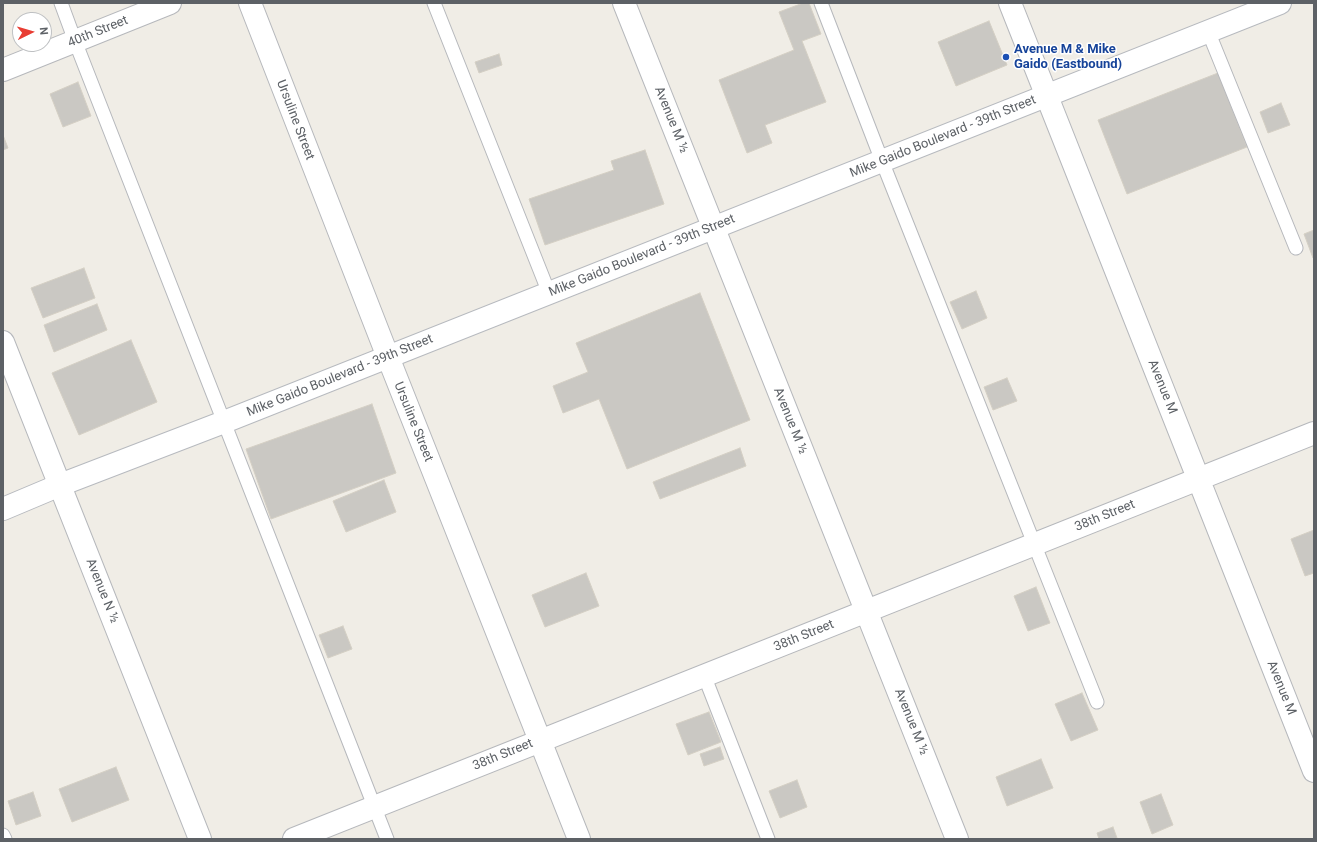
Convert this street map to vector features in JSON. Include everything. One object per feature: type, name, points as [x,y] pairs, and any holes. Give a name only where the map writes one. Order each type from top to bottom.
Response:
[{"type":"street","name":"40th Street","points":[[3,70],[170,3]]},
{"type":"street","name":"Ursuline Street","points":[[250,3],[388,357],[579,839]]},
{"type":"street","name":"Avenue M ½","points":[[624,3],[958,839]]},
{"type":"street","name":"Avenue M","points":[[1010,3],[1314,771]]},
{"type":"street","name":"Mike Gaido Boulevard - 39th Street","points":[[3,509],[60,485],[224,422],[1280,3]]},
{"type":"street","name":"Avenue N ½","points":[[3,342],[200,839]]},
{"type":"street","name":"38th Street","points":[[294,839],[1314,432]]},
{"type":"lane","points":[[61,3],[387,839]]},
{"type":"lane","points":[[434,3],[549,293]]},
{"type":"lane","points":[[821,3],[882,161],[1097,702]]},
{"type":"lane","points":[[1208,31],[1296,248]]},
{"type":"lane","points":[[704,675],[768,839]]},
{"type":"lane","points":[[3,835],[5,839]]},
{"type":"building","points":[[803,3],[809,3],[821,34],[802,41],[826,102],[765,125],[772,143],[747,153],[719,80],[794,50],[779,12]]},
{"type":"building","points":[[989,21],[1007,65],[956,86],[938,42]]},
{"type":"building","points":[[499,54],[502,65],[479,73],[475,62]]},
{"type":"building","points":[[1218,73],[1247,147],[1127,194],[1098,120]]},
{"type":"building","points":[[78,82],[91,116],[63,127],[50,94]]},
{"type":"building","points":[[1281,103],[1290,125],[1268,133],[1260,112]]},
{"type":"building","points":[[3,135],[8,148],[3,150]]},
{"type":"building","points":[[645,150],[664,204],[545,245],[529,199],[614,170],[611,161]]},
{"type":"building","points":[[1314,230],[1314,257],[1313,258],[1304,234]]},
{"type":"building","points":[[84,268],[95,298],[43,318],[31,288]]},
{"type":"building","points":[[976,291],[987,318],[962,329],[950,302]]},
{"type":"building","points":[[700,293],[750,420],[627,469],[599,399],[563,413],[553,386],[588,372],[576,343]]},
{"type":"building","points":[[97,304],[107,330],[54,352],[44,325]]},
{"type":"building","points":[[131,340],[157,402],[79,435],[52,373]]},
{"type":"building","points":[[1007,378],[1017,401],[993,410],[984,387]]},
{"type":"building","points":[[372,404],[396,473],[271,519],[246,449]]},
{"type":"building","points":[[740,448],[746,466],[660,499],[653,482]]},
{"type":"building","points":[[384,480],[396,512],[346,532],[333,501]]},
{"type":"building","points":[[1314,530],[1314,573],[1305,576],[1291,539]]},
{"type":"building","points":[[586,573],[599,606],[545,627],[532,595]]},
{"type":"building","points":[[1036,587],[1050,623],[1028,631],[1014,596]]},
{"type":"building","points":[[343,626],[352,649],[328,658],[319,635]]},
{"type":"building","points":[[1082,693],[1098,730],[1071,741],[1055,704]]},
{"type":"building","points":[[709,712],[721,742],[688,755],[676,724]]},
{"type":"building","points":[[720,747],[724,759],[704,766],[700,754]]},
{"type":"building","points":[[1041,759],[1053,788],[1007,806],[996,777]]},
{"type":"building","points":[[116,767],[129,800],[72,822],[59,789]]},
{"type":"building","points":[[797,780],[807,807],[780,818],[769,791]]},
{"type":"building","points":[[33,792],[41,816],[16,825],[8,801]]},
{"type":"building","points":[[1161,794],[1173,825],[1152,834],[1140,802]]},
{"type":"building","points":[[1113,827],[1117,838],[1099,839],[1097,833]]},
{"type":"place","name":"Avenue M & Mike Gaido (Eastbound)","points":[[1006,57]]}]
